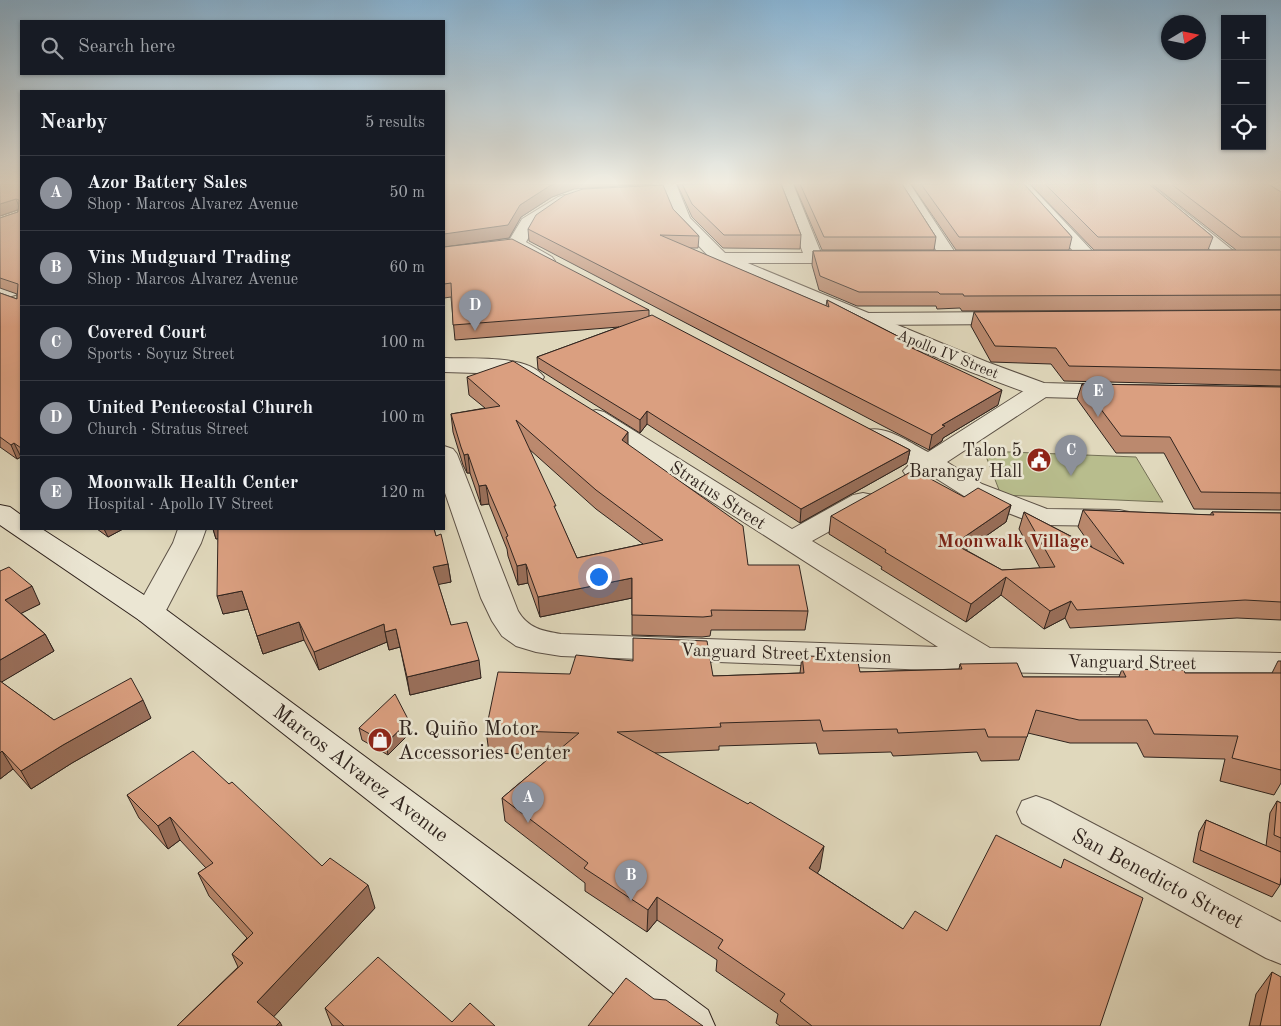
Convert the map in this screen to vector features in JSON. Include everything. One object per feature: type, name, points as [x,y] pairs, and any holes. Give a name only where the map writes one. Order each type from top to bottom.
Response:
[{"type":"street","points":[[520,232],[507,245],[560,268]]},
{"type":"street","name":"Apollo IV Street","points":[[694,232],[720,258],[979,368],[1041,390],[1137,392]]},
{"type":"street","points":[[804,232],[814,258]]},
{"type":"street","points":[[933,232],[949,257]]},
{"type":"street","points":[[1065,232],[1088,257]]},
{"type":"street","points":[[1202,257],[1239,257],[1205,232]]},
{"type":"street","points":[[930,257],[969,257]]},
{"type":"street","points":[[1068,257],[1107,257]]},
{"type":"street","points":[[720,258],[872,258]]},
{"type":"street","points":[[0,294],[20,286]]},
{"type":"street","points":[[0,294],[20,304]]},
{"type":"street","points":[[865,319],[1027,318]]},
{"type":"street","points":[[445,365],[516,368],[553,389]]},
{"type":"street","points":[[790,542],[930,463],[1041,390]]},
{"type":"street","name":"Stratus Street","points":[[577,405],[790,542],[983,660]]},
{"type":"street","points":[[859,426],[930,463],[973,490],[1044,517],[1143,518]]},
{"type":"street","name":"Vanguard Street Extension","points":[[445,457],[505,618],[518,634],[534,642],[561,645],[983,660]]},
{"type":"street","name":"Marcos Alvarez Avenue","points":[[0,513],[20,527]]},
{"type":"street","name":"Marcos Alvarez Avenue","points":[[25,530],[150,613],[692,1026]]},
{"type":"street","points":[[150,613],[187,543],[192,530]]},
{"type":"street","name":"Vanguard Street","points":[[983,660],[1281,665]]},
{"type":"street","name":"San Benedicto Street","points":[[1036,812],[1281,944]]},
{"type":"green space","points":[[984,451],[1136,457],[1163,502],[1001,495]]},
{"type":"building","points":[[0,232],[20,232],[20,447],[14,443],[11,445],[0,437],[0,293],[17,299],[18,284],[0,278]]},
{"type":"building","points":[[534,232],[695,232],[699,236],[660,235],[829,307],[827,300],[921,348],[912,348],[1002,390],[942,425],[945,426],[932,435]]},
{"type":"building","points":[[721,232],[800,232],[801,235],[724,235]]},
{"type":"building","points":[[822,232],[933,232],[936,237],[824,237]]},
{"type":"building","points":[[955,232],[1067,232],[1072,237],[959,237]]},
{"type":"building","points":[[1093,232],[1207,232],[1213,237],[1098,237]]},
{"type":"building","points":[[1234,232],[1281,232],[1281,237],[1241,237]]},
{"type":"building","points":[[512,239],[649,310],[453,325],[451,283],[445,284],[445,247]]},
{"type":"building","points":[[1281,250],[1281,295],[964,296],[963,294],[940,294],[938,292],[859,292],[820,276],[813,251]]},
{"type":"building","points":[[1281,310],[1281,370],[1069,366],[1056,348],[995,346],[974,312]]},
{"type":"building","points":[[652,315],[910,450],[801,509],[647,411],[640,420],[537,357]]},
{"type":"building","points":[[513,361],[628,432],[622,440],[743,526],[748,565],[799,565],[808,611],[711,610],[712,616],[703,617],[632,615],[632,578],[538,597],[526,564],[517,566],[506,537],[508,536],[486,485],[479,486],[468,454],[464,455],[461,447],[451,414],[500,406],[467,377]],"holes":[[[516,420],[596,490],[663,540],[577,558],[554,506],[556,506]]]},
{"type":"building","points":[[1082,384],[1281,387],[1281,493],[1201,492],[1170,437],[1121,436]]},
{"type":"building","points":[[914,470],[964,497],[978,488],[1011,505],[954,544],[1002,570],[1055,567],[1024,512],[1124,564],[1083,510],[1214,515],[1212,512],[1281,513],[1281,602],[1245,600],[1077,610],[1071,601],[1050,611],[1006,577],[971,604],[885,552],[886,550],[831,516]]},
{"type":"building","points":[[218,530],[434,530],[436,536],[441,534],[448,564],[433,567],[451,625],[467,622],[479,660],[407,677],[396,629],[385,632],[384,624],[314,652],[299,622],[257,636],[242,591],[217,596]]},
{"type":"building","points":[[9,567],[32,586],[5,600],[45,634],[0,660],[0,571]]},
{"type":"building","points":[[633,638],[707,641],[713,676],[804,673],[802,656],[857,657],[860,672],[962,669],[960,664],[1017,663],[1023,677],[1126,677],[1122,669],[1184,670],[1185,673],[1281,673],[1281,770],[1232,758],[1238,736],[1154,734],[1147,720],[1079,720],[1036,710],[1027,737],[988,737],[985,729],[898,733],[897,729],[823,731],[820,720],[720,723],[721,727],[617,732],[748,804],[750,802],[824,846],[809,868],[903,929],[915,911],[947,931],[996,835],[1061,868],[1064,859],[1143,898],[1100,1026],[812,1026],[780,1001],[785,994],[718,948],[723,940],[657,897],[648,910],[584,868],[588,863],[502,798],[579,733],[486,730],[498,672],[570,674],[576,655],[633,661]]},
{"type":"building","points":[[131,678],[143,700],[21,771],[2,751],[0,753],[0,681],[54,720]]},
{"type":"building","points":[[395,694],[409,721],[386,743],[359,728]]},
{"type":"building","points":[[193,751],[229,784],[232,782],[322,866],[330,858],[368,885],[257,1002],[280,1022],[276,1026],[177,1026],[243,963],[232,954],[253,933],[198,873],[213,863],[170,817],[158,826],[127,795]]},
{"type":"building","points":[[1277,801],[1281,803],[1281,838],[1274,835]]},
{"type":"building","points":[[1206,820],[1281,852],[1280,885],[1200,850]]},
{"type":"building","points":[[378,957],[452,1022],[470,1003],[495,1026],[344,1026],[325,1008]]},
{"type":"building","points":[[1272,972],[1281,977],[1281,1026],[1260,1026]]},
{"type":"building","points":[[626,978],[654,999],[666,1000],[703,1026],[588,1026]]},
{"type":"place","name":"United Pentecostal Church","points":[[475,331]]},
{"type":"place","name":"Moonwalk Health Center","points":[[1098,417]]},
{"type":"place","name":"Talon 5 Barangay Hall","points":[[1039,460]]},
{"type":"place","name":"Covered Court","points":[[1071,476]]},
{"type":"place","name":"R. Quiño Motor Accessories Center","points":[[380,740]]},
{"type":"place","name":"Azor Battery Sales","points":[[528,823]]},
{"type":"place","name":"Vins Mudguard Trading","points":[[631,901]]},
{"type":"district","name":"Moonwalk Village","points":[[1013,540]]}]
